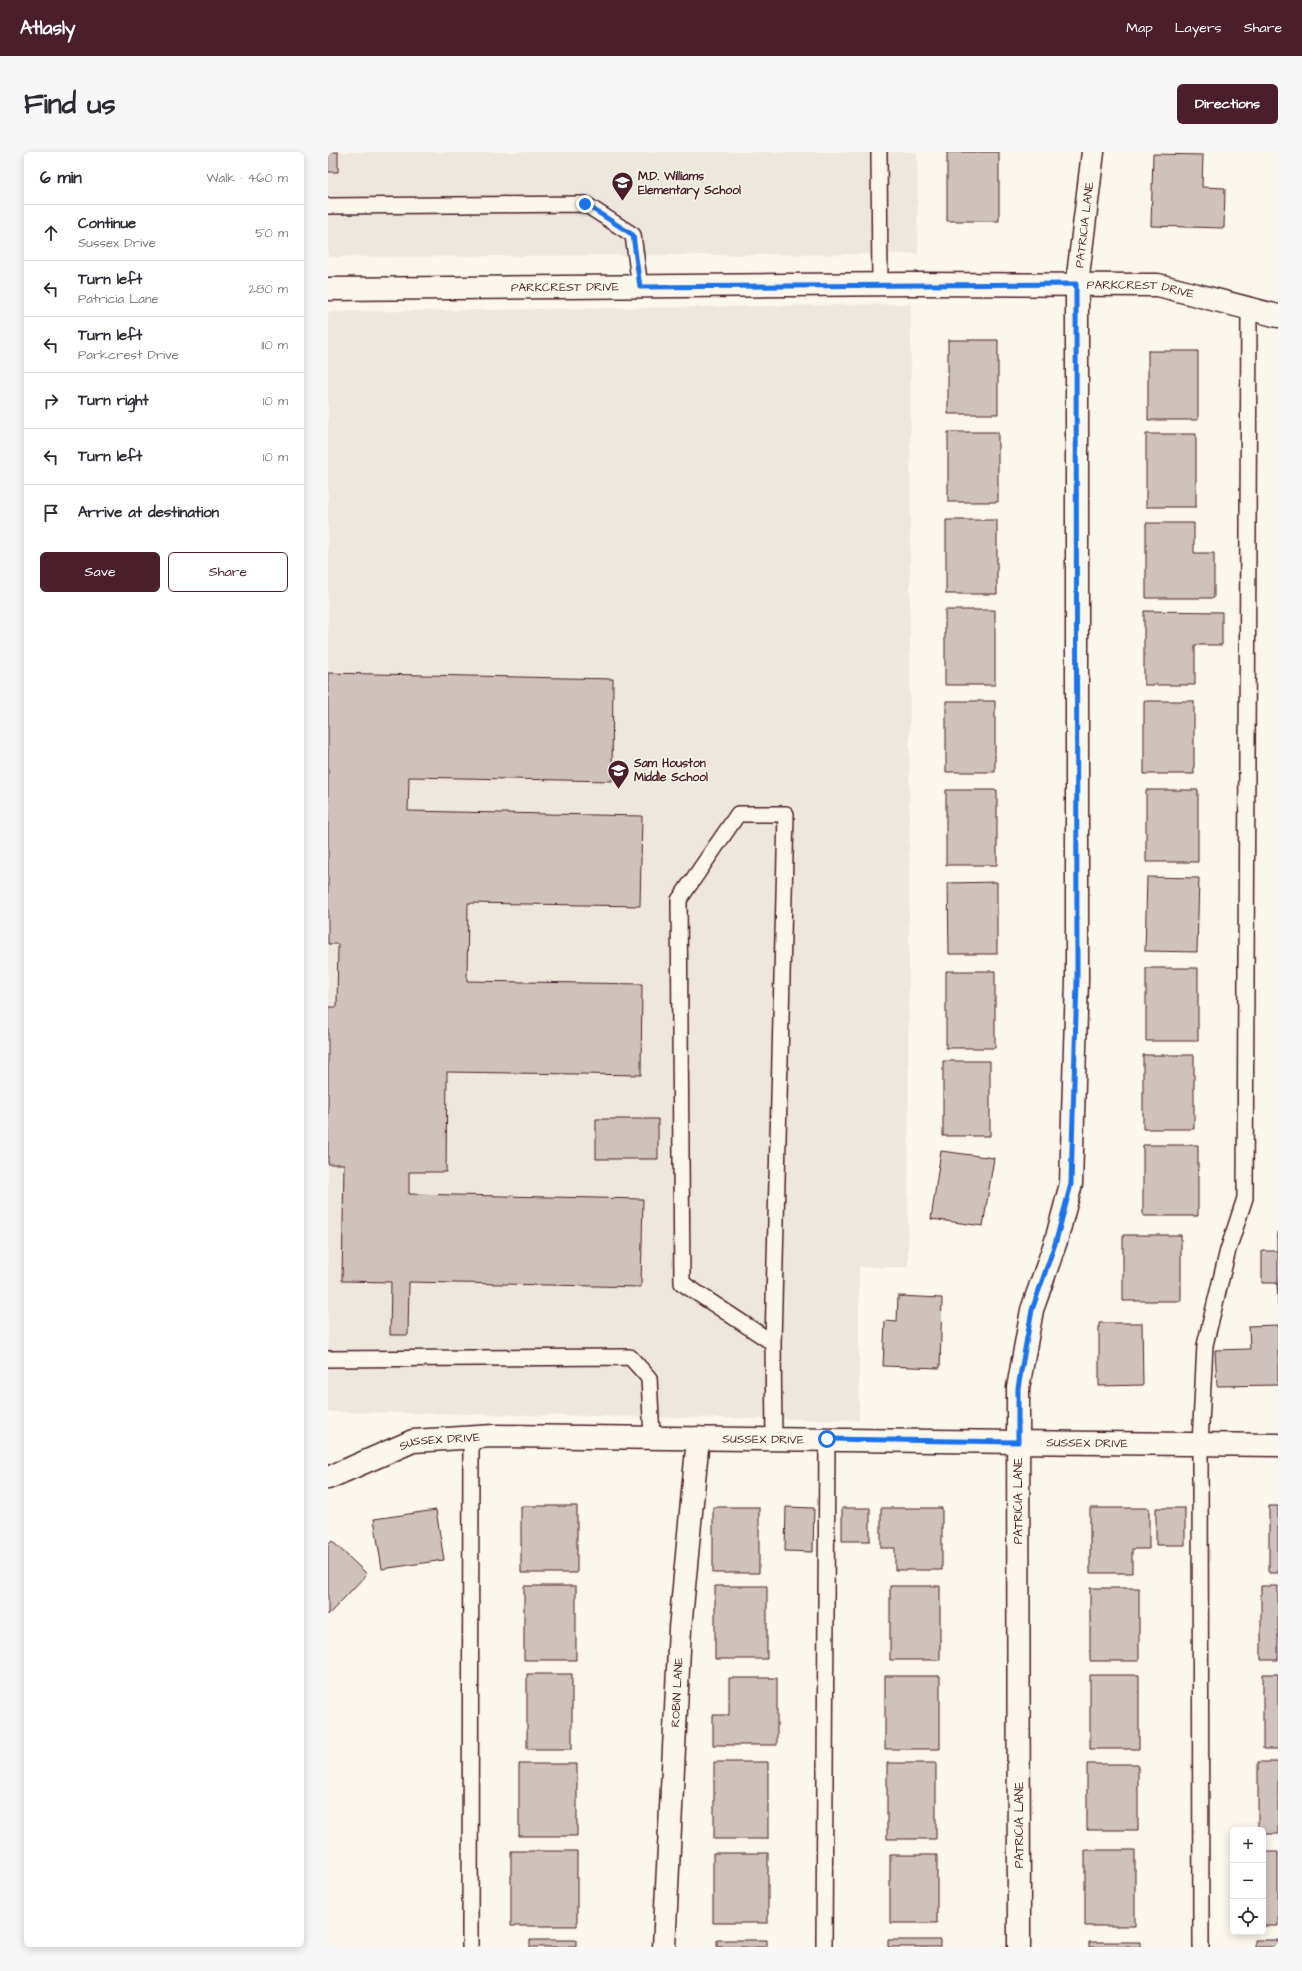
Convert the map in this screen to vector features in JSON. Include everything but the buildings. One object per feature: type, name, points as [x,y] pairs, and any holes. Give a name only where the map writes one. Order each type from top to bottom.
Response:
[{"type":"street","name":"PATRICIA LANE","points":[[1019,1947],[1018,1388],[1032,1310],[1056,1241],[1071,1184],[1077,980],[1076,284],[1093,152]]},
{"type":"street","name":"PARKCREST DRIVE","points":[[328,289],[1076,284],[1158,285],[1278,316]]},
{"type":"street","name":"SUSSEX DRIVE","points":[[328,1478],[413,1441],[471,1437],[652,1437],[1278,1445]]},
{"type":"street","name":"ROBIN LANE","points":[[664,1947],[680,1629],[698,1438]]},
{"type":"lane","points":[[879,152],[880,285]]},
{"type":"lane","points":[[328,206],[585,204],[633,235],[640,287]]},
{"type":"lane","points":[[1201,1947],[1200,1444],[1205,1346],[1228,1250],[1245,1198],[1249,308]]},
{"type":"lane","points":[[773,1343],[682,1283],[679,900],[738,814],[786,814],[773,1343],[774,1439]]},
{"type":"lane","points":[[328,1359],[630,1356],[649,1378],[652,1437]]},
{"type":"lane","points":[[470,1947],[471,1437]]},
{"type":"lane","points":[[824,1947],[827,1439]]},
{"type":"shaded area","name":"M.D. Williams Elementary School","points":[[328,152],[917,152],[918,254],[328,257]]},
{"type":"shaded area","name":"Sam Houston Middle School","points":[[911,304],[908,1267],[859,1267],[859,1420],[328,1412],[328,312]]},
{"type":"place","name":"M.D. Williams Elementary School","points":[[623,202]]},
{"type":"place","name":"Sam Houston Middle School","points":[[619,790]]},
{"type":"route","points":[[585,204],[633,235],[640,287],[1076,284],[1077,980],[1071,1184],[1056,1241],[1032,1310],[1018,1388],[1018,1442],[827,1439]]}]
